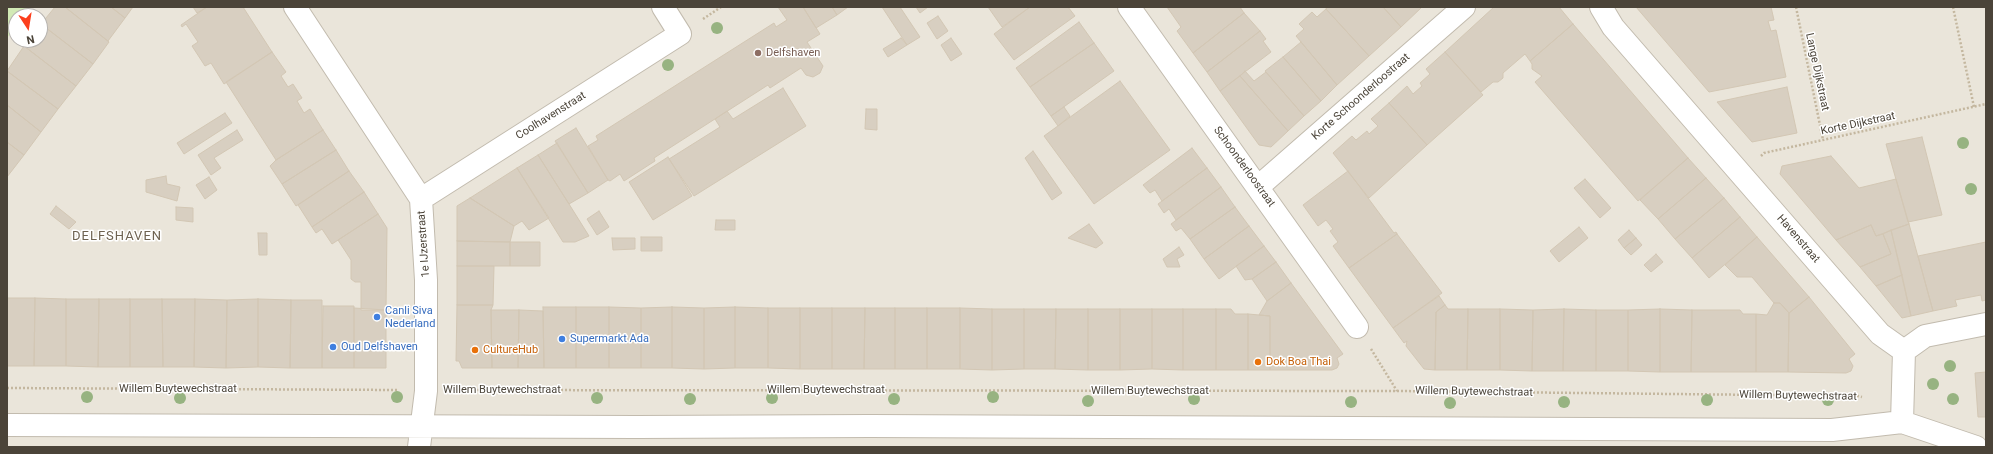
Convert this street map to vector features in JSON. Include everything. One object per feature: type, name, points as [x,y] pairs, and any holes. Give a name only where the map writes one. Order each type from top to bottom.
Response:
[{"type":"street","name":"1e IJzerstraat","points":[[295,7],[421,199],[426,280],[426,390],[419,447]]},
{"type":"street","name":"Coolhavenstraat","points":[[421,199],[680,34],[663,7]]},
{"type":"street","name":"Schoonderloostraat","points":[[1128,7],[1357,327]]},
{"type":"street","name":"Korte Schoonderloostraat","points":[[1258,187],[1464,7]]},
{"type":"street","name":"Havenstraat","points":[[1601,7],[1613,27],[1880,334],[1904,351]]},
{"type":"street","points":[[1902,422],[1904,351],[1925,336],[1986,324]]},
{"type":"street","points":[[7,425],[629,427],[870,426],[1832,430],[1902,422],[1976,447]]},
{"type":"path","name":"Lange Dijkstraat","points":[[1796,7],[1823,140]]},
{"type":"path","points":[[1953,7],[1974,107]]},
{"type":"path","name":"Korte Dijkstraat","points":[[1740,173],[1764,153],[1986,104]]},
{"type":"path","points":[[1357,327],[1398,391]]},
{"type":"path","name":"Willem Buytewechstraat","points":[[7,388],[1398,391],[1858,396],[1865,398]]},
{"type":"shaded area","points":[[7,7],[1986,7],[1986,447],[7,447]]},
{"type":"green space","points":[[7,7],[30,7],[8,8],[7,38]]},
{"type":"building","points":[[55,7],[65,7],[109,42],[93,64],[48,29],[48,16]]},
{"type":"building","points":[[65,7],[111,7],[125,18],[108,41]]},
{"type":"building","points":[[111,7],[133,7],[125,18]]},
{"type":"building","points":[[193,7],[207,7],[197,13]]},
{"type":"building","points":[[207,7],[243,7],[272,52],[224,84],[211,63],[205,66],[192,46],[198,42],[186,24],[182,27],[181,25]]},
{"type":"building","points":[[778,7],[803,7],[820,34],[807,42],[823,66],[820,73],[813,77],[806,75],[801,68],[770,88],[768,85],[654,158],[655,161],[624,181],[620,174],[610,181],[608,180],[588,146],[598,140],[596,136],[774,23],[776,27],[787,20]]},
{"type":"building","points":[[803,7],[832,7],[837,15],[816,28]]},
{"type":"building","points":[[832,7],[848,7],[837,15]]},
{"type":"building","points":[[882,7],[900,7],[920,37],[907,45]]},
{"type":"building","points":[[916,7],[928,7],[920,13]]},
{"type":"building","points":[[988,7],[1030,7],[1002,27]]},
{"type":"building","points":[[1030,7],[1068,7],[1075,16],[1014,60],[994,34]]},
{"type":"building","points":[[1167,7],[1240,7],[1244,13],[1193,53],[1177,31],[1181,27]]},
{"type":"building","points":[[1328,7],[1383,7],[1401,27],[1369,56],[1326,9]]},
{"type":"building","points":[[1383,7],[1422,7],[1401,27]]},
{"type":"building","points":[[1494,7],[1559,7],[1573,24],[1530,61],[1525,54],[1503,73],[1503,78],[1498,82],[1493,82],[1481,92],[1445,52]]},
{"type":"building","points":[[1636,7],[1771,7],[1774,20],[1768,21],[1771,31],[1776,30],[1786,77],[1709,92]]},
{"type":"building","points":[[1326,9],[1369,56],[1337,85],[1296,36],[1304,29],[1299,24],[1312,12],[1317,17]]},
{"type":"building","points":[[1244,13],[1260,31],[1207,72],[1193,53]]},
{"type":"building","points":[[938,16],[948,31],[937,39],[927,23]]},
{"type":"building","points":[[1079,22],[1094,43],[1030,87],[1016,68]]},
{"type":"building","points":[[1573,24],[1688,158],[1638,201],[1535,82],[1542,76],[1532,69],[1532,64],[1530,61]]},
{"type":"building","points":[[48,29],[93,64],[76,86],[27,48],[48,48]]},
{"type":"building","points":[[1260,31],[1266,39],[1263,41],[1271,52],[1220,91],[1207,72]]},
{"type":"building","points":[[901,38],[907,45],[888,57],[883,49]]},
{"type":"building","points":[[951,38],[962,54],[951,61],[941,45]]},
{"type":"building","points":[[1301,42],[1337,85],[1321,101],[1283,57]]},
{"type":"building","points":[[1094,43],[1114,71],[1051,116],[1030,87]]},
{"type":"building","points":[[23,48],[27,48],[76,86],[58,109],[7,71]]},
{"type":"building","points":[[272,52],[286,72],[281,76],[288,87],[293,84],[302,98],[297,101],[304,113],[310,109],[323,130],[276,160],[226,82]]},
{"type":"building","points":[[1445,52],[1483,95],[1427,145],[1389,103],[1407,86],[1413,94],[1422,86],[1420,83],[1430,74],[1426,69]]},
{"type":"building","points":[[1283,57],[1321,101],[1304,116],[1265,71]]},
{"type":"building","points":[[7,71],[58,109],[41,132],[7,105]]},
{"type":"building","points":[[1245,71],[1254,81],[1266,72],[1304,116],[1288,131],[1240,76]]},
{"type":"building","points":[[1240,76],[1288,131],[1271,147],[1259,145],[1220,91]]},
{"type":"building","points":[[1120,81],[1170,150],[1094,204],[1044,136]]},
{"type":"building","points":[[1787,87],[1797,133],[1752,142],[1717,102]]},
{"type":"building","points":[[783,88],[806,126],[694,196],[669,159],[720,127],[715,119],[727,111],[733,119]]},
{"type":"building","points":[[1389,103],[1427,145],[1369,198],[1333,153],[1352,136],[1356,140],[1367,131],[1369,134],[1378,126],[1371,119]]},
{"type":"building","points":[[7,105],[41,132],[24,155],[7,142]]},
{"type":"building","points":[[1064,107],[1070,116],[1058,126],[1051,116]]},
{"type":"building","points":[[866,109],[877,109],[877,130],[865,129]]},
{"type":"building","points":[[225,113],[232,123],[184,154],[177,143]]},
{"type":"building","points":[[576,128],[608,180],[588,193],[555,141]]},
{"type":"building","points":[[237,130],[243,140],[214,158],[221,168],[211,175],[198,155]]},
{"type":"building","points":[[323,130],[336,150],[282,184],[270,166],[276,160]]},
{"type":"building","points":[[1922,137],[1942,215],[1908,222],[1886,144]]},
{"type":"building","points":[[7,142],[24,155],[7,177]]},
{"type":"building","points":[[557,143],[588,193],[569,204],[538,155]]},
{"type":"building","points":[[1192,148],[1207,168],[1162,201],[1155,190],[1150,193],[1143,185]]},
{"type":"building","points":[[336,150],[349,171],[296,206],[282,184]]},
{"type":"building","points":[[1033,151],[1062,193],[1052,200],[1025,158]]},
{"type":"building","points":[[538,155],[589,236],[575,242],[563,242],[517,168]]},
{"type":"building","points":[[1831,156],[1859,188],[1896,179],[1909,224],[1876,236],[1871,225],[1836,240],[1780,174],[1782,166]]},
{"type":"building","points":[[668,157],[692,196],[653,220],[629,182]]},
{"type":"building","points":[[1688,158],[1706,178],[1658,219],[1640,200]]},
{"type":"building","points":[[517,168],[549,218],[529,230],[522,221],[514,226],[470,198]]},
{"type":"building","points":[[1207,168],[1221,187],[1176,220],[1169,209],[1164,213],[1158,204]]},
{"type":"building","points":[[349,171],[364,192],[312,227],[298,205]]},
{"type":"building","points":[[1348,171],[1394,233],[1396,232],[1397,234],[1349,268],[1333,246],[1338,242],[1330,231],[1333,229],[1326,220],[1318,226],[1303,205]]},
{"type":"building","points":[[166,176],[167,184],[180,187],[177,201],[146,192],[146,180]]},
{"type":"building","points":[[209,177],[217,190],[205,199],[196,185]]},
{"type":"building","points":[[1706,178],[1724,198],[1675,239],[1658,219]]},
{"type":"building","points":[[1585,179],[1611,208],[1600,218],[1574,188]]},
{"type":"building","points":[[1221,187],[1235,207],[1190,239],[1181,228],[1176,231],[1171,224]]},
{"type":"building","points":[[364,192],[378,214],[332,244],[322,229],[316,233],[312,227]]},
{"type":"building","points":[[470,198],[514,226],[510,242],[457,241],[457,206]]},
{"type":"building","points":[[1724,198],[1740,217],[1692,258],[1675,239]]},
{"type":"building","points":[[56,206],[76,222],[69,229],[50,214]]},
{"type":"building","points":[[176,207],[193,208],[193,222],[176,220]]},
{"type":"building","points":[[1235,207],[1249,226],[1204,259],[1190,239]]},
{"type":"building","points":[[599,211],[609,227],[597,235],[587,219]]},
{"type":"building","points":[[378,214],[387,228],[386,310],[361,310],[361,282],[355,282],[351,279],[351,260],[338,240]]},
{"type":"building","points":[[1740,217],[1757,237],[1709,278],[1692,258]]},
{"type":"building","points":[[716,220],[735,220],[735,230],[715,230]]},
{"type":"building","points":[[1089,224],[1103,243],[1096,248],[1068,238]]},
{"type":"building","points":[[1909,224],[1933,311],[1911,316],[1891,230]]},
{"type":"building","points":[[1871,225],[1876,236],[1883,234],[1891,254],[1860,267],[1836,240]]},
{"type":"building","points":[[1249,226],[1264,246],[1219,279],[1204,259]]},
{"type":"building","points":[[1579,227],[1588,238],[1559,262],[1550,251]]},
{"type":"building","points":[[1629,230],[1636,238],[1624,248],[1618,240]]},
{"type":"building","points":[[1891,230],[1902,275],[1876,286],[1860,267],[1891,254],[1883,234]]},
{"type":"building","points":[[258,233],[267,233],[267,255],[259,255]]},
{"type":"building","points":[[1397,234],[1442,293],[1393,328],[1349,268]]},
{"type":"building","points":[[641,237],[662,237],[662,251],[641,251]]},
{"type":"building","points":[[1757,237],[1809,297],[1789,313],[1780,303],[1774,303],[1752,277],[1737,277],[1725,265]]},
{"type":"building","points":[[612,238],[635,238],[635,249],[613,250]]},
{"type":"building","points":[[1636,238],[1642,245],[1631,255],[1624,248]]},
{"type":"building","points":[[457,241],[510,242],[510,266],[457,266]]},
{"type":"building","points":[[510,242],[540,242],[540,266],[510,266]]},
{"type":"building","points":[[1986,242],[1986,300],[1982,301],[1981,295],[1955,300],[1957,306],[1933,311],[1918,256]]},
{"type":"building","points":[[1264,246],[1276,262],[1252,279],[1245,280],[1236,266]]},
{"type":"building","points":[[1179,247],[1184,255],[1177,259],[1180,267],[1167,267],[1163,259]]},
{"type":"building","points":[[1656,254],[1663,262],[1651,272],[1644,265]]},
{"type":"building","points":[[1276,262],[1291,283],[1267,301],[1252,279]]},
{"type":"building","points":[[457,266],[494,266],[493,305],[457,305]]},
{"type":"building","points":[[1902,275],[1911,316],[1902,318],[1876,286]]},
{"type":"building","points":[[1291,283],[1343,354],[1337,358],[1339,364],[1337,368],[1332,370],[1270,370],[1270,316],[1259,315],[1267,301]]},
{"type":"building","points":[[1439,296],[1445,305],[1436,312],[1435,370],[1424,369],[1406,346],[1407,341],[1404,343],[1393,328]]},
{"type":"building","points":[[1809,297],[1855,354],[1849,359],[1853,366],[1851,371],[1846,373],[1788,372],[1789,313]]},
{"type":"building","points":[[7,298],[35,298],[34,366],[7,366]]},
{"type":"building","points":[[35,298],[66,299],[66,366],[34,366]]},
{"type":"building","points":[[66,299],[99,299],[98,367],[66,366]]},
{"type":"building","points":[[99,299],[130,299],[130,367],[98,367]]},
{"type":"building","points":[[130,299],[162,299],[163,367],[130,367]]},
{"type":"building","points":[[162,299],[195,299],[194,367],[163,367]]},
{"type":"building","points":[[195,299],[227,300],[226,368],[194,367]]},
{"type":"building","points":[[258,299],[258,367],[226,368],[227,300]]},
{"type":"building","points":[[258,299],[291,300],[290,368],[258,367]]},
{"type":"building","points":[[291,300],[322,300],[322,368],[290,368]]},
{"type":"building","points":[[1774,303],[1780,303],[1789,313],[1788,372],[1756,372],[1756,314],[1767,315]]},
{"type":"building","points":[[457,305],[493,305],[491,310],[492,368],[462,368],[459,361],[456,361]]},
{"type":"building","points":[[1445,305],[1448,309],[1468,309],[1467,370],[1435,370],[1436,312]]},
{"type":"building","points":[[323,306],[354,306],[354,368],[322,368]]},
{"type":"building","points":[[543,307],[576,307],[576,368],[544,368]]},
{"type":"building","points":[[576,307],[609,307],[609,368],[576,368]]},
{"type":"building","points":[[609,307],[641,308],[641,368],[609,368]]},
{"type":"building","points":[[672,307],[672,368],[641,368],[641,308]]},
{"type":"building","points":[[672,307],[704,308],[704,369],[672,368]]},
{"type":"building","points":[[735,307],[768,308],[768,368],[735,368]]},
{"type":"building","points":[[735,307],[735,368],[704,369],[704,308]]},
{"type":"building","points":[[354,308],[386,310],[386,368],[354,368]]},
{"type":"building","points":[[768,308],[800,308],[800,369],[768,368]]},
{"type":"building","points":[[800,308],[832,308],[832,369],[800,369]]},
{"type":"building","points":[[832,308],[865,308],[864,369],[832,369]]},
{"type":"building","points":[[865,308],[895,308],[895,369],[864,369]]},
{"type":"building","points":[[895,308],[927,308],[927,369],[895,369]]},
{"type":"building","points":[[927,308],[960,308],[960,369],[927,369]]},
{"type":"building","points":[[960,308],[992,309],[992,370],[960,369]]},
{"type":"building","points":[[992,309],[1024,309],[1024,369],[992,370]]},
{"type":"building","points":[[1024,309],[1056,309],[1055,369],[1024,369]]},
{"type":"building","points":[[1056,309],[1088,309],[1088,370],[1055,369]]},
{"type":"building","points":[[1088,309],[1120,309],[1120,370],[1088,370]]},
{"type":"building","points":[[1120,309],[1152,309],[1152,369],[1120,370]]},
{"type":"building","points":[[1152,309],[1183,309],[1183,370],[1152,369]]},
{"type":"building","points":[[1183,309],[1216,309],[1216,370],[1183,370]]},
{"type":"building","points":[[1216,309],[1231,309],[1235,314],[1248,314],[1248,370],[1216,370]]},
{"type":"building","points":[[1468,309],[1500,309],[1500,370],[1467,370]]},
{"type":"building","points":[[1500,309],[1533,310],[1532,371],[1500,370]]},
{"type":"building","points":[[1564,309],[1563,371],[1532,371],[1533,310]]},
{"type":"building","points":[[1564,309],[1596,310],[1596,371],[1563,371]]},
{"type":"building","points":[[1660,309],[1660,372],[1628,371],[1628,310]]},
{"type":"building","points":[[1660,309],[1692,310],[1691,372],[1660,372]]},
{"type":"building","points":[[491,310],[519,310],[518,368],[492,368]]},
{"type":"building","points":[[519,310],[543,311],[544,368],[518,368]]},
{"type":"building","points":[[1596,310],[1628,310],[1628,371],[1596,371]]},
{"type":"building","points":[[1692,310],[1740,310],[1743,314],[1756,314],[1756,372],[1691,372]]},
{"type":"building","points":[[1248,314],[1270,316],[1270,370],[1248,370]]},
{"type":"building","points":[[1986,372],[1986,417],[1978,417],[1975,373]]},
{"type":"place","name":"Delfshaven","points":[[758,53]]},
{"type":"place","name":"Canli Siva Nederland","points":[[377,317]]},
{"type":"place","name":"Supermarkt Ada","points":[[562,339]]},
{"type":"place","name":"Oud Delfshaven","points":[[333,347]]},
{"type":"place","name":"CultureHub","points":[[475,350]]},
{"type":"place","name":"Dok Boa Thai","points":[[1258,362]]},
{"type":"district","name":"DELFSHAVEN","points":[[117,237]]}]
